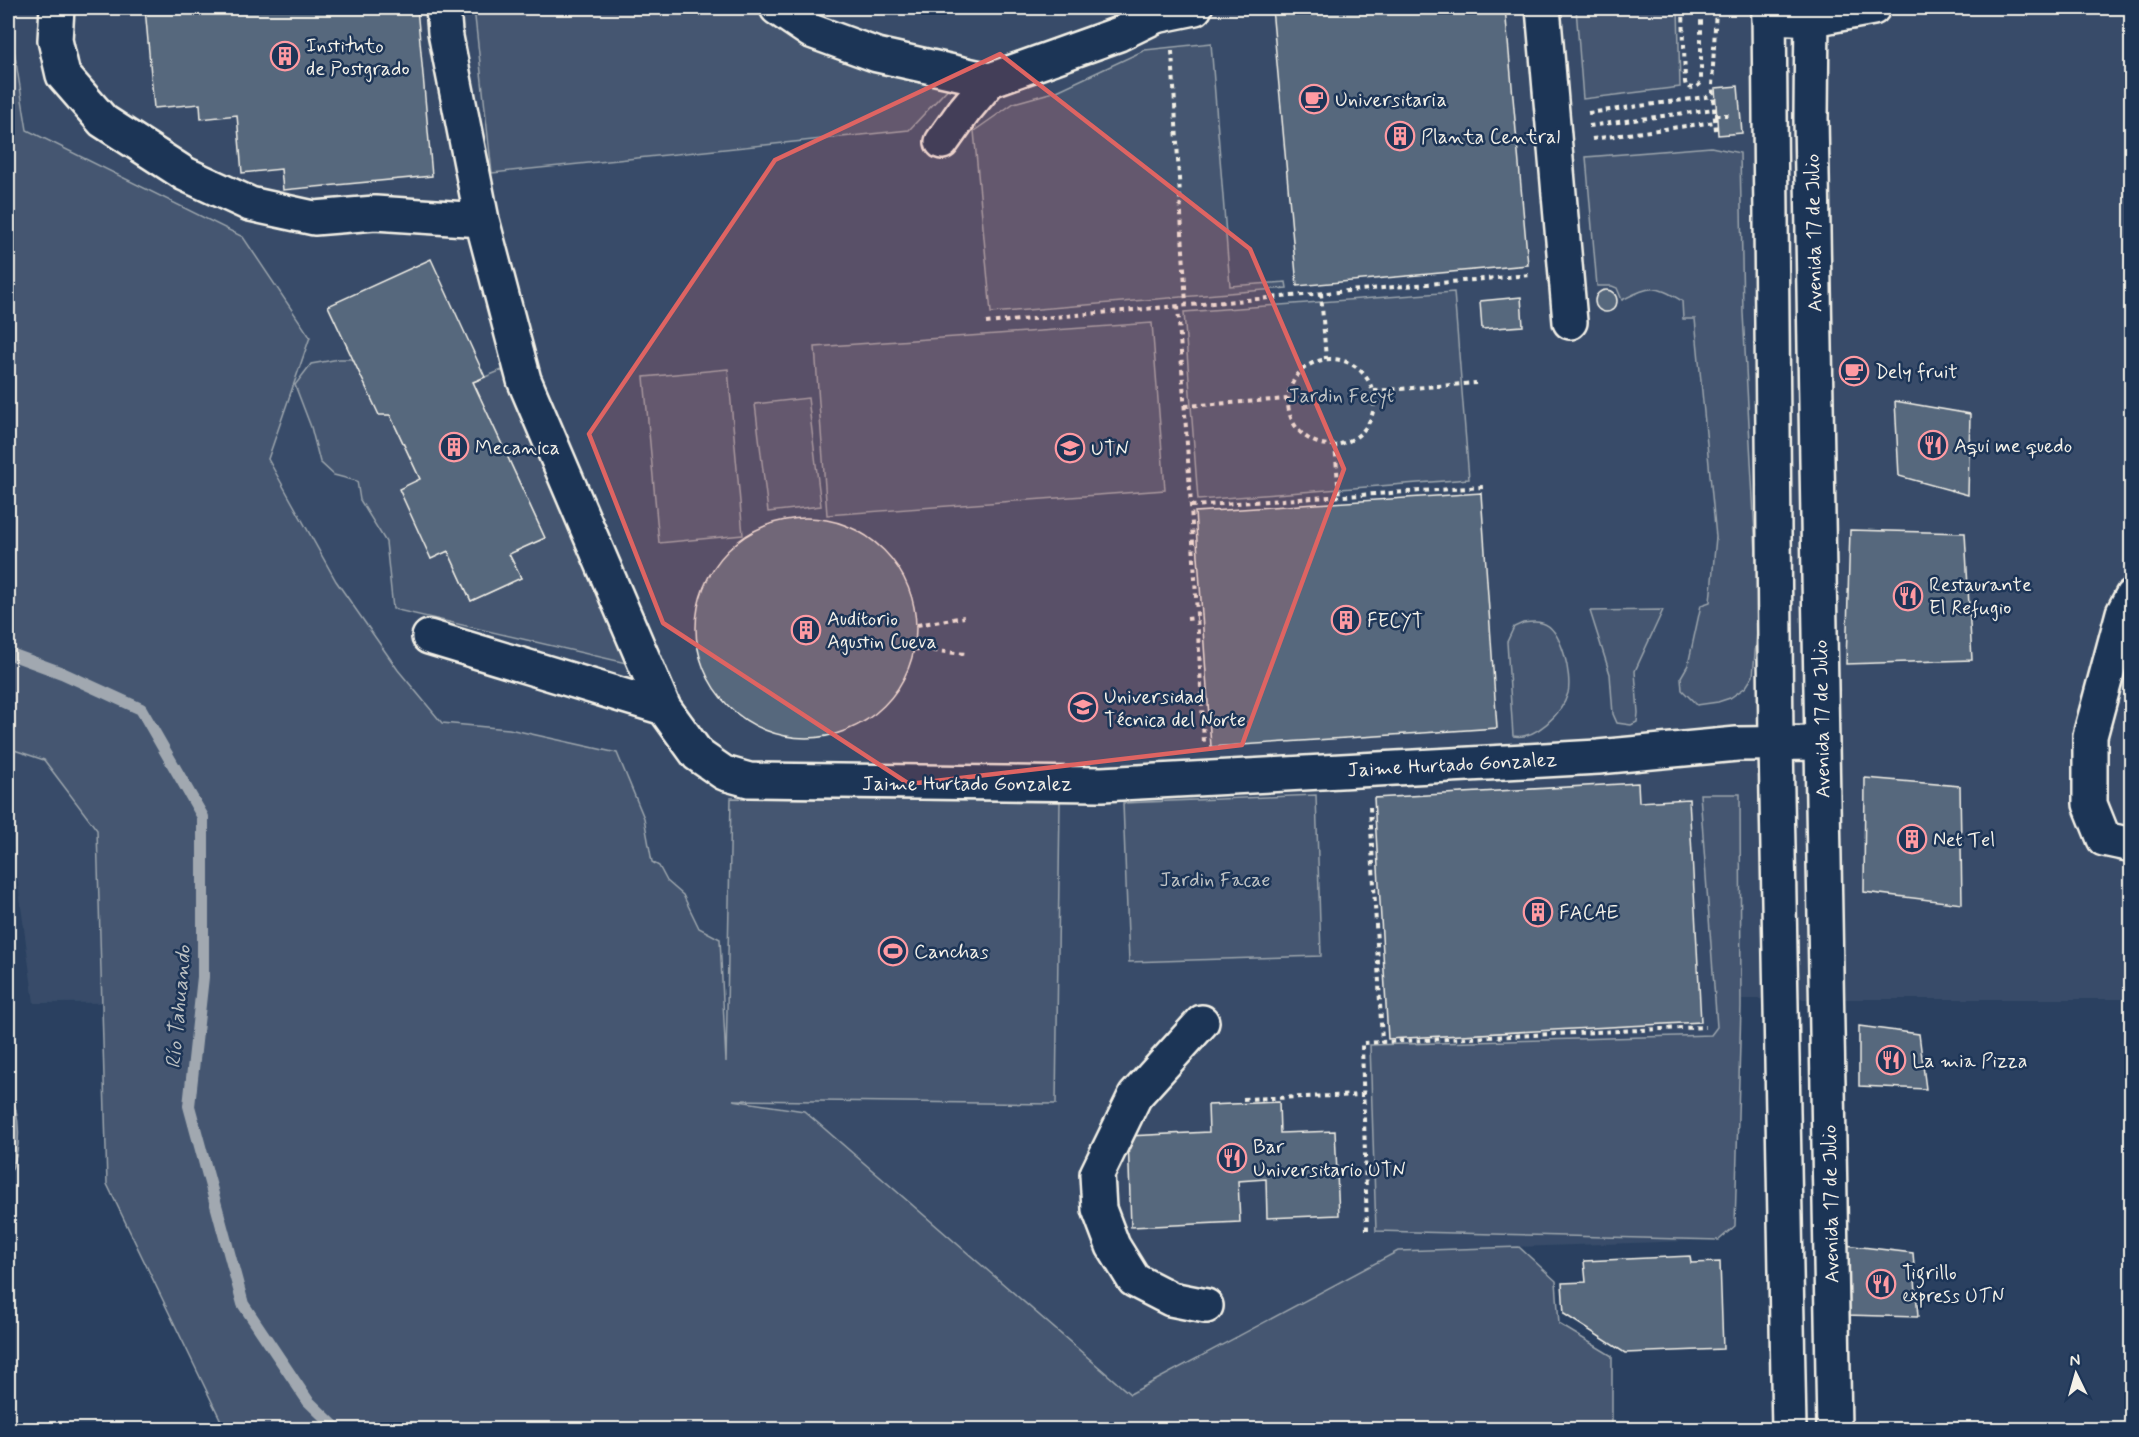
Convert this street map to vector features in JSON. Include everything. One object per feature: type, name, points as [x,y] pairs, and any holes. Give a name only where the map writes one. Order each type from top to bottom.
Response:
[{"type":"main road","points":[[57,8],[55,40],[63,75],[103,121],[185,174],[250,204],[314,218],[375,213],[482,220]]},
{"type":"main road","name":"Jaime Hurtado Gonzalez","points":[[443,8],[445,32],[482,220],[524,380],[664,708],[698,755],[724,773],[749,780],[1102,783],[1598,757],[1737,744],[1821,743]]},
{"type":"main road","points":[[777,8],[811,31],[878,56],[990,80]]},
{"type":"main road","points":[[942,142],[990,80],[1119,34],[1156,16],[1195,8]]},
{"type":"main road","points":[[1543,8],[1570,322]]},
{"type":"main road","points":[[1789,1430],[1776,743],[1769,12],[1812,13],[1873,8]]},
{"type":"main road","name":"Avenida 17 de Julio","points":[[1812,13],[1811,153],[1834,1430]]},
{"type":"main road","points":[[2132,596],[2123,614],[2090,736],[2090,804],[2104,840],[2132,844]]},
{"type":"main road","points":[[429,637],[664,708]]},
{"type":"main road","points":[[1202,1022],[1135,1096],[1097,1174],[1099,1209],[1113,1246],[1134,1280],[1171,1299],[1206,1306]]},
{"type":"path","points":[[1683,8],[1684,82],[1686,86],[1692,88],[1701,83],[1701,8]]},
{"type":"path","points":[[1716,8],[1713,96],[1716,130]]},
{"type":"path","points":[[1171,42],[1186,305]]},
{"type":"path","points":[[1578,114],[1713,96]]},
{"type":"path","points":[[1579,127],[1714,109]]},
{"type":"path","points":[[1715,115],[1740,115]]},
{"type":"path","points":[[1591,139],[1715,122]]},
{"type":"path","points":[[986,322],[1534,275]]},
{"type":"path","points":[[1321,293],[1326,359]]},
{"type":"path","points":[[1178,306],[1204,743]]},
{"type":"path","points":[[1326,359],[1340,360],[1354,365],[1364,374],[1374,391],[1372,415],[1365,428],[1342,444],[1327,445],[1302,434],[1293,423],[1288,409],[1292,382],[1301,370],[1312,363],[1326,359]]},
{"type":"path","points":[[1374,391],[1476,383]]},
{"type":"path","points":[[1185,406],[1288,399]]},
{"type":"path","points":[[1335,444],[1339,497]]},
{"type":"path","points":[[1191,506],[1483,487]]},
{"type":"path","points":[[917,625],[964,617]]},
{"type":"path","points":[[1187,619],[1197,618]]},
{"type":"path","points":[[915,649],[966,654]]},
{"type":"path","points":[[1370,806],[1382,1042]]},
{"type":"path","points":[[1367,1230],[1362,1043],[1704,1027]]},
{"type":"path","points":[[1243,1099],[1363,1095]]},
{"type":"highlighted area","points":[[1000,54],[1250,249],[1344,469],[1242,745],[909,784],[663,623],[589,434],[775,160]]},
{"type":"shaded area","name":"Universidad Técnica del Norte","points":[[8,8],[2125,8],[2132,88],[2131,999],[1741,999],[1735,1226],[1719,1240],[1398,1251],[1130,1394],[804,1111],[726,1100],[724,1001],[34,1003],[8,809]]},
{"type":"shaded area","points":[[8,1088],[18,1121],[18,1144],[13,1167],[8,1177]]},
{"type":"green space","points":[[474,8],[757,8],[781,29],[954,82],[909,130],[492,173]]},
{"type":"green space","points":[[1576,8],[1678,8],[1680,87],[1583,99]]},
{"type":"green space","points":[[8,13],[27,130],[243,237],[310,337],[268,459],[336,581],[398,670],[442,723],[509,729],[617,753],[644,818],[652,862],[659,866],[667,881],[683,895],[699,928],[720,939],[726,1062],[731,798],[1060,802],[1056,1104],[733,1100],[804,1111],[1130,1394],[1398,1251],[1519,1247],[1556,1281],[1559,1324],[1612,1356],[1612,1429],[225,1429],[107,1184],[97,830],[44,760],[8,748]]},
{"type":"green space","points":[[1211,43],[1230,286],[1286,282],[1287,288],[991,313],[974,131],[1014,103],[1057,91],[1145,50]]},
{"type":"green space","points":[[1711,147],[1740,153],[1743,313],[1759,609],[1753,676],[1746,687],[1730,698],[1697,705],[1682,690],[1681,677],[1688,665],[1701,605],[1710,602],[1716,537],[1695,319],[1683,319],[1682,301],[1665,292],[1646,290],[1622,300],[1617,288],[1597,286],[1586,157]]},
{"type":"green space","name":"Jardin Fecyt","points":[[1454,292],[1469,479],[1198,500],[1184,312]]},
{"type":"green space","points":[[1152,323],[1165,490],[827,515],[815,347]]},
{"type":"green space","points":[[353,359],[379,414],[390,415],[420,479],[431,559],[448,551],[471,601],[521,578],[509,554],[545,538],[473,382],[502,370],[626,663],[393,609],[386,542],[360,500],[357,481],[334,475],[320,462],[311,427],[295,385],[311,364]]},
{"type":"green space","points":[[728,369],[743,535],[659,543],[644,377]]},
{"type":"green space","points":[[808,398],[821,506],[768,512],[755,404]]},
{"type":"green space","points":[[1663,610],[1635,671],[1637,722],[1631,725],[1617,723],[1613,714],[1610,674],[1590,611]]},
{"type":"green space","points":[[1523,623],[1542,623],[1555,634],[1564,654],[1569,685],[1565,701],[1554,717],[1530,734],[1513,736],[1507,642],[1514,627]]},
{"type":"green space","points":[[1700,794],[1740,794],[1741,1006],[1735,1226],[1719,1240],[1376,1231],[1370,1045],[1711,1035],[1717,1027]]},
{"type":"green space","name":"Jardin Facae","points":[[1316,795],[1321,956],[1129,962],[1123,803]]},
{"type":"building","name":"Instituto de Postgrado","points":[[145,8],[417,8],[432,176],[283,190],[281,169],[242,173],[237,115],[201,119],[200,104],[154,108]]},
{"type":"building","name":"Planta Central","points":[[1272,8],[1505,8],[1528,265],[1297,286]]},
{"type":"building","points":[[1738,86],[1742,133],[1718,135],[1715,88]]},
{"type":"building","name":"Mecanica","points":[[431,259],[485,377],[473,382],[545,538],[509,554],[521,578],[471,601],[448,551],[431,559],[399,489],[420,479],[390,415],[379,415],[328,306]]},
{"type":"building","points":[[1606,290],[1614,293],[1617,301],[1614,309],[1606,312],[1598,309],[1595,301],[1598,293]]},
{"type":"building","points":[[1521,297],[1523,326],[1482,329],[1480,301]]},
{"type":"building","name":"Aqui me quedo","points":[[1895,401],[1970,414],[1968,495],[1899,476]]},
{"type":"building","name":"FECYT","points":[[1481,493],[1497,728],[1211,747],[1195,512]]},
{"type":"building","name":"Auditorio Agustin Cueva","points":[[806,518],[827,520],[848,526],[884,550],[908,586],[914,607],[916,628],[914,649],[908,670],[884,706],[848,730],[827,736],[806,738],[785,736],[764,730],[728,706],[704,670],[698,649],[696,628],[698,607],[704,586],[728,550],[764,526],[785,520]]},
{"type":"building","name":"Restaurante El Refugio","points":[[1850,530],[1965,533],[1972,660],[1846,664]]},
{"type":"building","name":"Net Tel","points":[[1865,778],[1960,786],[1962,904],[1864,892]]},
{"type":"building","name":"FACAE","points":[[1638,783],[1639,802],[1689,799],[1701,1022],[1388,1039],[1374,798]]},
{"type":"building","name":"La mia Pizza","points":[[1859,1026],[1919,1034],[1926,1089],[1859,1086]]},
{"type":"building","name":"Bar Universitario UTN","points":[[1279,1102],[1280,1133],[1335,1131],[1339,1215],[1267,1218],[1266,1179],[1238,1181],[1240,1222],[1131,1227],[1128,1136],[1209,1132],[1208,1105]]},
{"type":"building","name":"Tigrillo express UTN","points":[[1845,1245],[1913,1253],[1918,1317],[1846,1315]]},
{"type":"building","points":[[1690,1256],[1691,1263],[1720,1262],[1723,1349],[1625,1353],[1564,1314],[1562,1283],[1586,1282],[1584,1261]]},
{"type":"waterway","name":"Río Tahuando","points":[[8,653],[62,673],[141,709],[203,817],[203,977],[189,1106],[243,1304],[308,1401],[338,1430]]},
{"type":"place","name":"Instituto de Postgrado","points":[[285,56]]},
{"type":"place","name":"Universitaria","points":[[1314,99]]},
{"type":"place","name":"Planta Central","points":[[1400,136]]},
{"type":"place","name":"Dely fruit","points":[[1854,371]]},
{"type":"place","name":"Aqui me quedo","points":[[1933,445]]},
{"type":"place","name":"Mecanica","points":[[454,447]]},
{"type":"place","name":"UTN","points":[[1070,448]]},
{"type":"place","name":"Restaurante El Refugio","points":[[1908,596]]},
{"type":"place","name":"FECYT","points":[[1346,620]]},
{"type":"place","name":"Auditorio Agustin Cueva","points":[[806,630]]},
{"type":"place","name":"Universidad Técnica del Norte","points":[[1083,707]]},
{"type":"place","name":"Net Tel","points":[[1912,839]]},
{"type":"place","name":"FACAE","points":[[1538,912]]},
{"type":"place","name":"Canchas","points":[[893,951]]},
{"type":"place","name":"La mia Pizza","points":[[1891,1060]]},
{"type":"place","name":"Bar Universitario UTN","points":[[1232,1158]]},
{"type":"place","name":"Tigrillo express UTN","points":[[1881,1284]]}]
